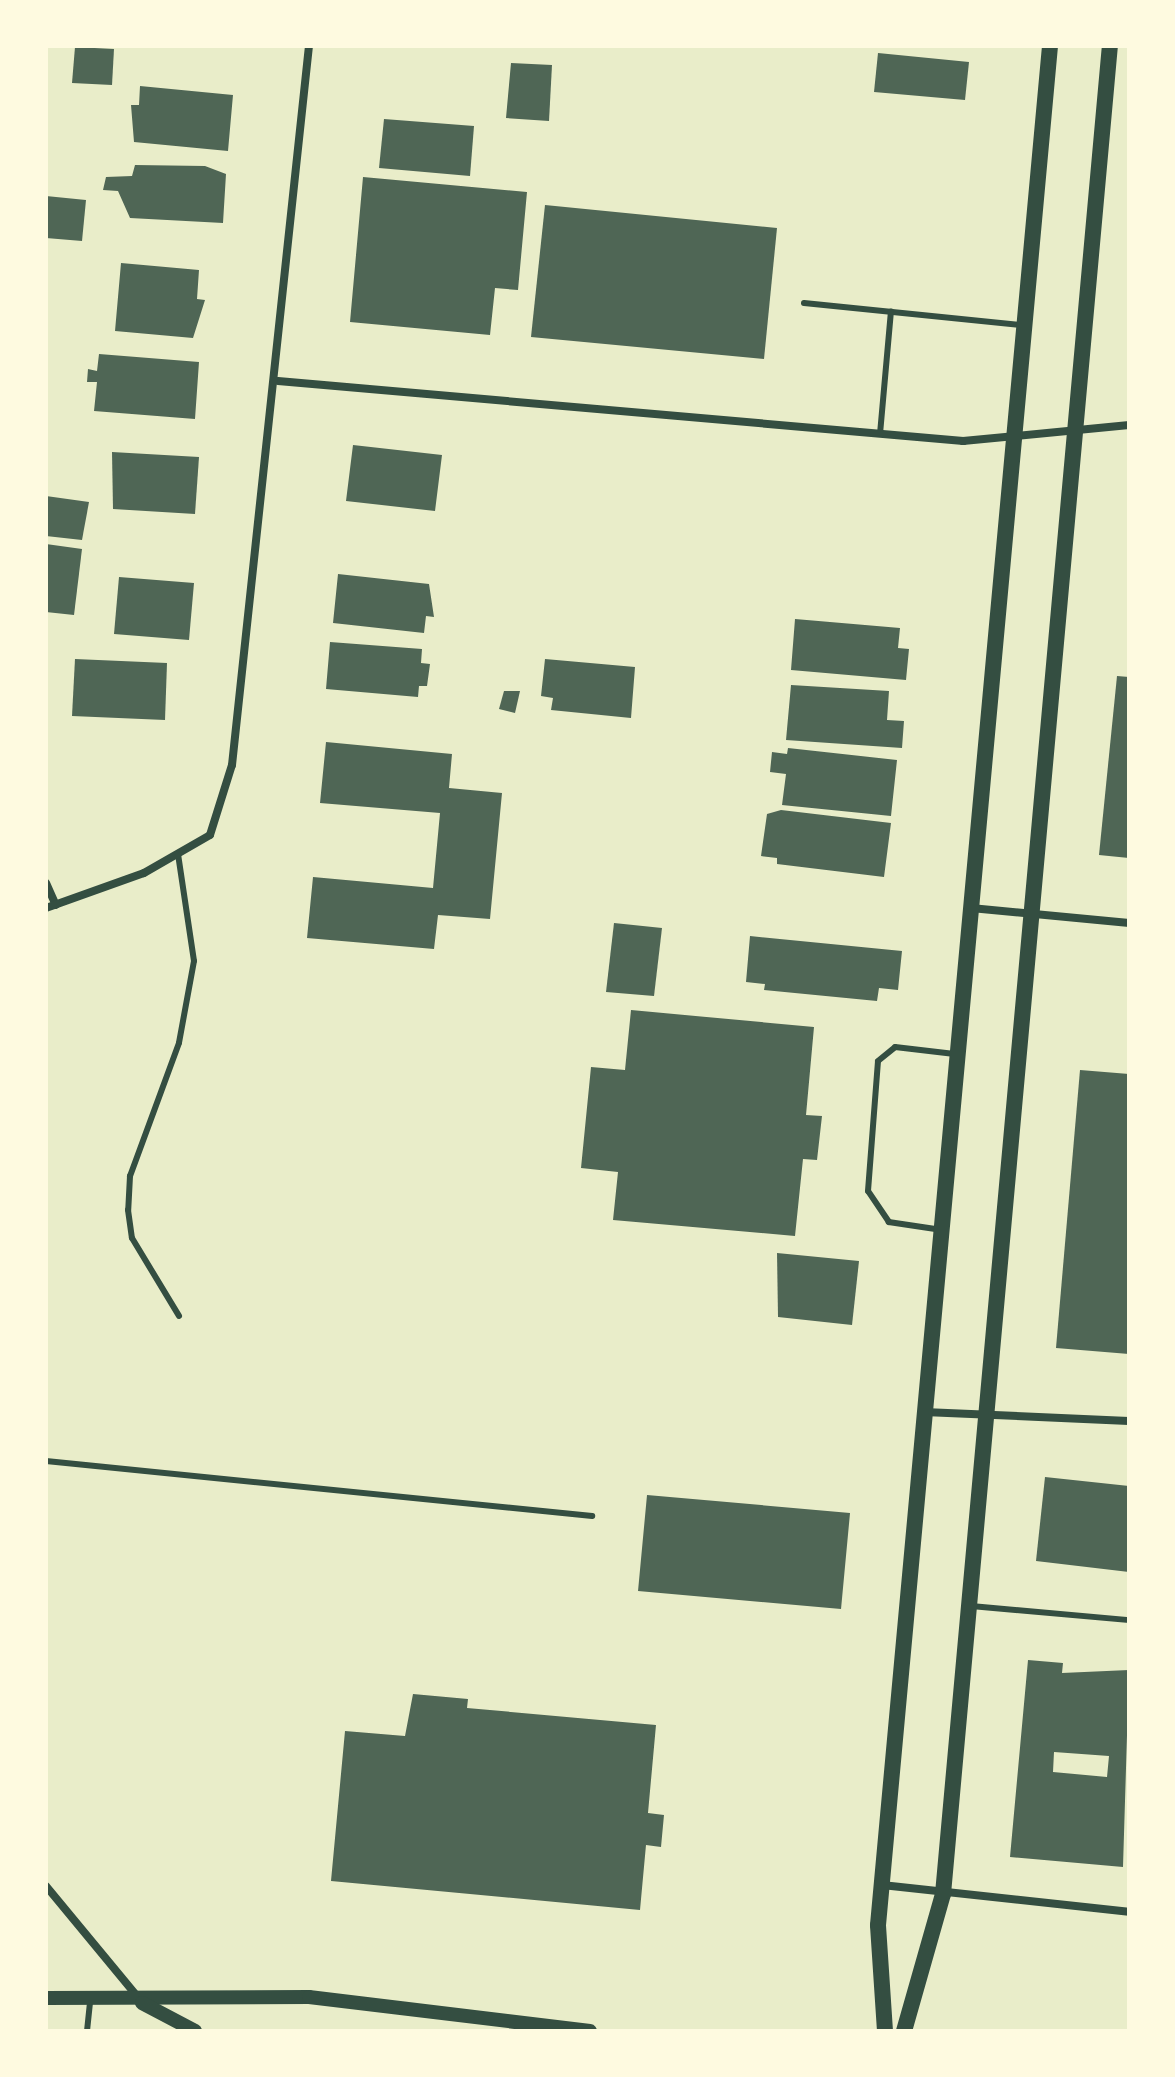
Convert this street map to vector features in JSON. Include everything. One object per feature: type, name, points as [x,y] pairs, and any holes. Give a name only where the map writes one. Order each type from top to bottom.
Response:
[{"type":"main road","points":[[885,2031],[882,1885],[923,1412],[945,1231],[1010,436],[1050,46]]},
{"type":"main road","points":[[904,2031],[943,1894],[985,1411],[1033,916],[1072,426],[1110,46]]},
{"type":"street","points":[[46,908],[178,854],[210,835],[232,765],[278,381],[309,46]]},
{"type":"street","points":[[278,381],[963,441],[1072,426],[1129,425]]},
{"type":"street","points":[[46,883],[56,905]]},
{"type":"street","points":[[970,908],[1129,923]]},
{"type":"street","points":[[923,1412],[985,1411],[1129,1421]]},
{"type":"street","points":[[47,1885],[142,2003],[195,2031]]},
{"type":"street","points":[[882,1885],[1129,1912]]},
{"type":"street","points":[[46,1998],[142,2003],[192,1993],[309,1997],[590,2031]]},
{"type":"lane","points":[[804,303],[1021,325]]},
{"type":"lane","points":[[880,434],[891,311]]},
{"type":"lane","points":[[178,854],[194,961],[179,1043],[130,1176],[128,1210],[132,1238],[179,1316]]},
{"type":"lane","points":[[945,1231],[889,1222],[868,1191],[876,1075],[878,1061],[895,1047],[959,1055]]},
{"type":"lane","points":[[46,1461],[592,1516]]},
{"type":"lane","points":[[968,1606],[1129,1620]]},
{"type":"lane","points":[[87,2031],[90,2002]]},
{"type":"building","points":[[75,47],[114,49],[112,85],[72,83]]},
{"type":"building","points":[[878,53],[969,62],[965,100],[874,92]]},
{"type":"building","points":[[511,63],[552,65],[549,121],[506,118]]},
{"type":"building","points":[[140,86],[233,95],[228,151],[134,142],[131,105],[139,105]]},
{"type":"building","points":[[384,119],[474,126],[470,176],[379,168]]},
{"type":"building","points":[[135,165],[205,166],[226,174],[223,223],[130,218],[118,191],[103,190],[106,177],[132,176]]},
{"type":"building","points":[[363,177],[527,192],[518,290],[495,288],[490,335],[350,322]]},
{"type":"building","points":[[46,196],[86,200],[82,241],[46,238]]},
{"type":"building","points":[[545,205],[777,228],[764,359],[531,337]]},
{"type":"building","points":[[121,263],[199,270],[197,299],[205,300],[193,338],[115,331]]},
{"type":"building","points":[[99,354],[199,362],[195,419],[94,411],[97,382],[87,382],[88,369],[97,371]]},
{"type":"building","points":[[353,445],[442,455],[435,511],[346,501]]},
{"type":"building","points":[[112,452],[199,457],[195,514],[113,509]]},
{"type":"building","points":[[46,496],[89,502],[82,540],[46,536]]},
{"type":"building","points":[[46,544],[82,549],[74,615],[46,612]]},
{"type":"building","points":[[338,574],[429,584],[434,617],[426,616],[424,633],[333,623]]},
{"type":"building","points":[[119,577],[194,583],[189,640],[114,634]]},
{"type":"building","points":[[795,619],[900,628],[898,648],[909,649],[906,680],[791,670]]},
{"type":"building","points":[[330,642],[422,649],[421,663],[430,664],[427,686],[419,686],[418,697],[326,689]]},
{"type":"building","points":[[75,659],[167,663],[165,720],[72,716]]},
{"type":"building","points":[[545,659],[635,667],[631,718],[551,710],[553,698],[541,696]]},
{"type":"building","points":[[1117,676],[1129,677],[1129,858],[1099,855]]},
{"type":"building","points":[[791,685],[889,691],[887,720],[904,721],[902,748],[786,740]]},
{"type":"building","points":[[504,691],[520,691],[515,713],[499,709]]},
{"type":"building","points":[[326,742],[452,754],[449,788],[502,793],[490,919],[438,915],[434,949],[307,938],[313,877],[433,888],[440,813],[320,803]]},
{"type":"building","points":[[788,748],[897,760],[891,816],[782,805],[786,774],[770,772],[772,752],[787,754]]},
{"type":"building","points":[[781,810],[891,823],[884,877],[777,864],[777,858],[761,856],[767,814]]},
{"type":"building","points":[[614,923],[662,928],[654,996],[606,992]]},
{"type":"building","points":[[750,936],[902,951],[898,990],[879,988],[877,1001],[764,990],[765,984],[746,982]]},
{"type":"building","points":[[631,1010],[814,1027],[806,1115],[822,1116],[817,1160],[803,1159],[795,1236],[613,1220],[618,1172],[581,1168],[591,1067],[625,1070]]},
{"type":"building","points":[[1080,1070],[1129,1074],[1129,1354],[1056,1348]]},
{"type":"building","points":[[777,1253],[859,1261],[852,1325],[778,1317]]},
{"type":"building","points":[[1045,1477],[1129,1486],[1129,1572],[1036,1561]]},
{"type":"building","points":[[647,1495],[850,1513],[841,1609],[638,1591]]},
{"type":"building","points":[[1028,1660],[1063,1663],[1062,1673],[1129,1670],[1123,1867],[1010,1857]],"holes":[[[1054,1752],[1109,1756],[1107,1777],[1053,1772]]]},
{"type":"building","points":[[413,1694],[468,1699],[467,1708],[656,1725],[648,1813],[664,1815],[661,1847],[646,1845],[640,1910],[331,1881],[345,1731],[405,1736]]}]
